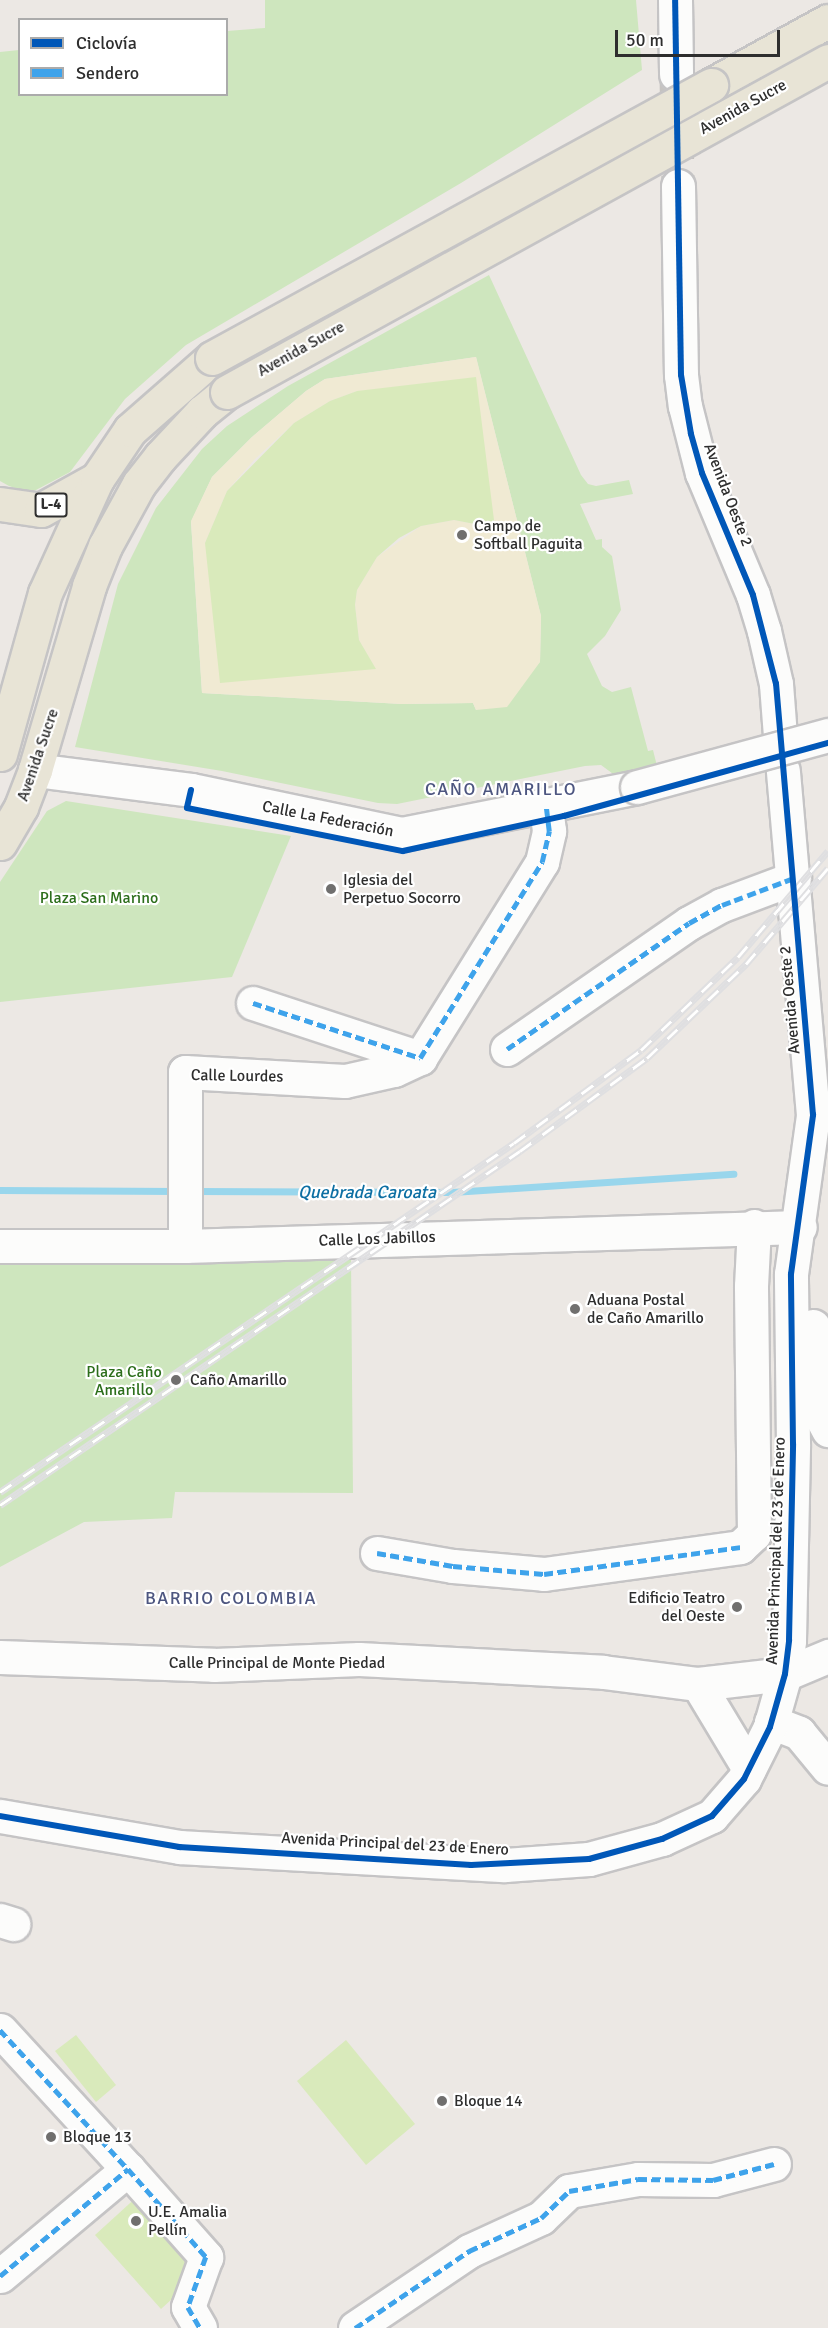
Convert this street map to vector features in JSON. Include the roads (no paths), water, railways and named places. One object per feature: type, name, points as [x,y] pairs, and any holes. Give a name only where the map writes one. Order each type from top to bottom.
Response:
[{"type":"main road","name":"Avenida Sucre","points":[[0,754],[45,593],[97,480],[130,430],[212,358],[828,21]]},
{"type":"main road","name":"Avenida Sucre","points":[[0,843],[21,807],[35,770],[89,586],[105,546],[139,484],[160,457],[202,412],[227,392],[828,61]]},
{"type":"main road","name":"L-4","points":[[0,504],[41,510],[97,480]]},
{"type":"street","points":[[675,0],[676,74]]},
{"type":"street","name":"Avenida Oeste 2","points":[[678,186],[681,375],[685,406],[702,473],[753,595],[764,631],[776,684],[780,736]]},
{"type":"street","name":"Calle La Federación","points":[[35,770],[191,790],[402,834],[637,787],[828,735]]},
{"type":"street","name":"Avenida Oeste 2","points":[[783,770],[813,1115],[800,1227],[811,1263],[817,1408],[828,1430]]},
{"type":"street","points":[[253,1002],[420,1058],[542,862],[549,831],[546,807]]},
{"type":"street","points":[[507,1049],[689,923],[722,905],[794,878]]},
{"type":"street","name":"Calle Lourdes","points":[[185,1246],[184,1072],[345,1081],[394,1070],[420,1058]]},
{"type":"street","points":[[377,1553],[453,1566],[544,1574],[740,1547],[754,1534],[751,1287],[754,1226]]},
{"type":"street","name":"Calle Los Jabillos","points":[[0,1246],[185,1246],[754,1226],[800,1227]]},
{"type":"street","name":"Avenida Principal del 23 de Enero","points":[[0,1816],[179,1847],[471,1865],[589,1859],[662,1839],[712,1816],[749,1769],[771,1722],[785,1674],[793,1444],[791,1274],[800,1227]]},
{"type":"street","name":"Calle Principal de Monte Piedad","points":[[0,1657],[214,1665],[359,1659],[603,1672],[698,1684],[785,1674],[828,1656]]},
{"type":"street","points":[[698,1684],[749,1769]]},
{"type":"street","points":[[771,1722],[799,1733],[828,1768]]},
{"type":"street","points":[[0,2030],[206,2257],[188,2307],[200,2328]]},
{"type":"street","points":[[355,2328],[469,2251],[541,2218],[569,2191],[638,2179],[712,2180],[774,2164]]},
{"type":"street","points":[[0,2276],[128,2169]]},
{"type":"waterway","name":"Quebrada Caroata","points":[[195,1191],[452,1192],[733,1174]]},
{"type":"waterway","name":"Quebrada Caroata","points":[[0,1190],[177,1191]]},
{"type":"tunnel","points":[[676,77],[678,186]]},
{"type":"railway","points":[[0,1492],[514,1143],[641,1050],[738,957],[828,851]]},
{"type":"railway","points":[[0,1505],[520,1151],[647,1058],[746,964],[828,868]]},
{"type":"place","name":"Campo de Softball Paguita","points":[[462,535]]},
{"type":"place","name":"Iglesia del Perpetuo Socorro","points":[[331,889]]},
{"type":"place","name":"Aduana Postal de Caño Amarillo","points":[[575,1309]]},
{"type":"place","name":"Caño Amarillo","points":[[176,1380]]},
{"type":"place","name":"Edificio Teatro del Oeste","points":[[737,1607]]},
{"type":"place","name":"Bloque 14","points":[[442,2101]]},
{"type":"place","name":"Bloque 13","points":[[51,2137]]},
{"type":"place","name":"U.E. Amalia Pellín","points":[[136,2221]]},
{"type":"district","name":"CAÑO AMARILLO","points":[[501,789]]},
{"type":"district","name":"BARRIO COLOMBIA","points":[[231,1598]]},
{"type":"park label","name":"Plaza San Marino","points":[[99,898]]},
{"type":"park label","name":"Plaza Caño Amarillo","points":[[124,1381]]}]
